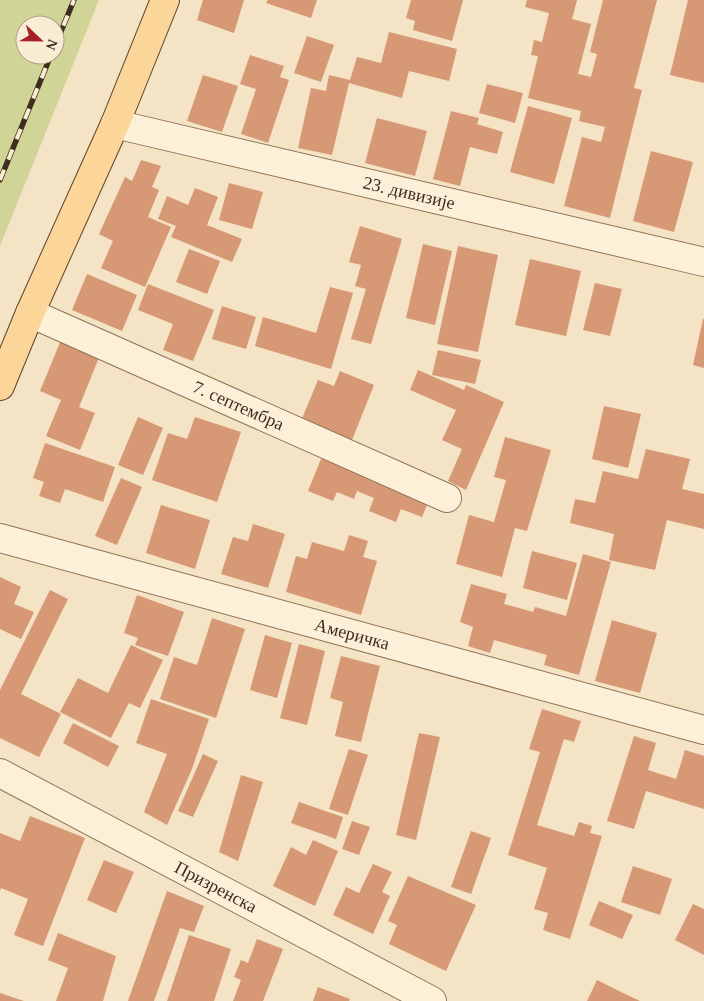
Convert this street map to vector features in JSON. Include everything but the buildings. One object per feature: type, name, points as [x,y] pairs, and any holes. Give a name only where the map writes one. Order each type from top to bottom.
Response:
[{"type":"main road","points":[[0,386],[30,313],[115,124],[165,0]]},
{"type":"street","name":"23. дивизије","points":[[115,124],[704,262]]},
{"type":"street","name":"7. септембра","points":[[30,313],[446,498]]},
{"type":"street","name":"Америчка","points":[[0,538],[704,730]]},
{"type":"street","name":"Призренска","points":[[0,773],[432,1001]]},
{"type":"green space","points":[[0,0],[99,0],[0,246]]},
{"type":"railway","points":[[65,22],[74,0]]},
{"type":"railway","points":[[0,180],[47,65]]}]
